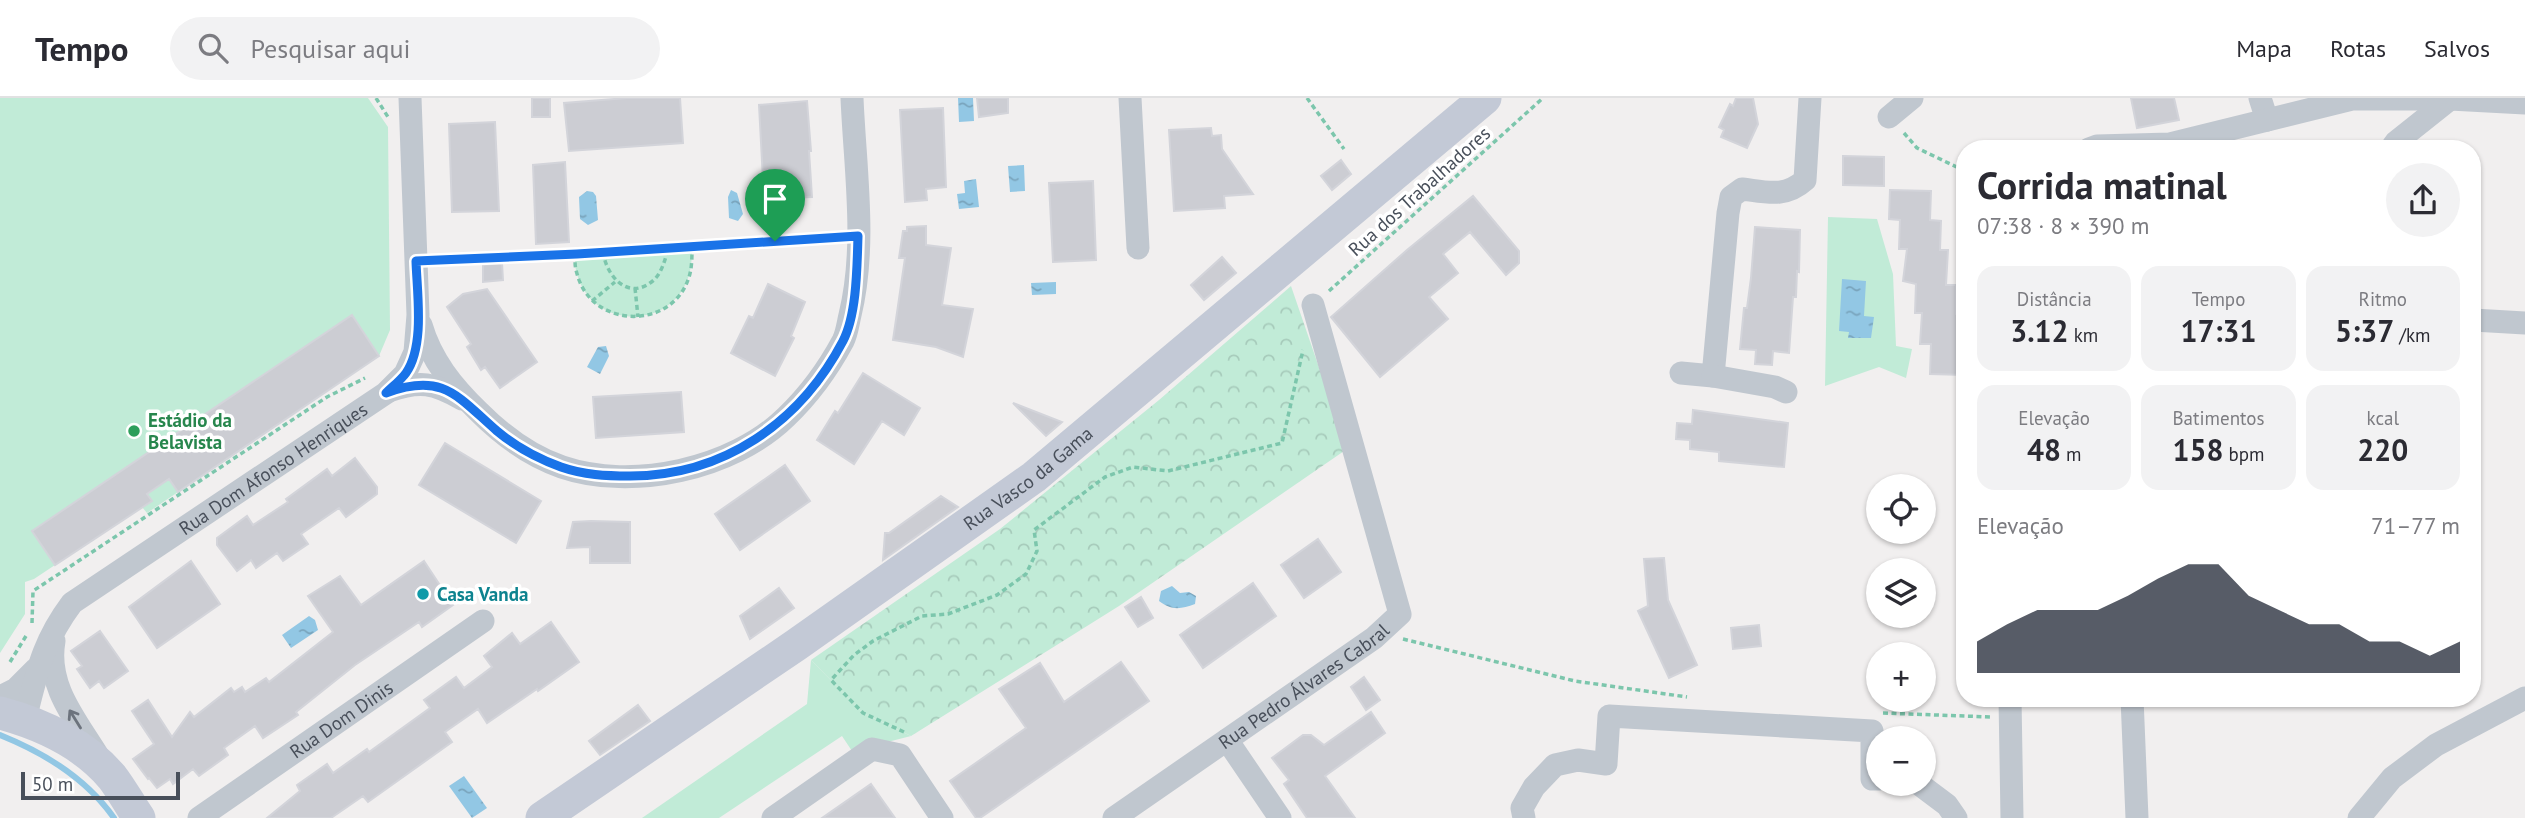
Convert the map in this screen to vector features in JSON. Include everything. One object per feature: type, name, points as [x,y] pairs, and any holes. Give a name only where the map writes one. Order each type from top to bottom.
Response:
[{"type":"street","name":"Rua Dom Afonso Henriques","points":[[45,669],[52,652],[57,624],[72,603],[386,393],[405,374],[415,352],[418,315],[410,98]]},
{"type":"street","points":[[418,315],[424,338],[435,360],[472,406],[498,432],[530,453],[563,467],[599,476],[645,476],[689,470],[742,449],[785,418],[816,382],[844,339],[856,288],[858,236],[852,98]]},
{"type":"street","points":[[1130,98],[1138,248]]},
{"type":"street","name":"Rua Vasco da Gama","points":[[542,818],[1034,477],[1485,98]]},
{"type":"street","points":[[1713,376],[1731,197],[1742,189],[1793,191],[1805,180],[1810,98]]},
{"type":"street","points":[[1889,117],[1912,98]]},
{"type":"street","points":[[2260,98],[2267,120]]},
{"type":"street","points":[[2186,140],[2352,99],[2450,99],[2525,103]]},
{"type":"street","points":[[2399,140],[2450,99]]},
{"type":"street","name":"Rua Pedro Álvares Cabral","points":[[1114,818],[1374,638],[1400,614],[1313,305]]},
{"type":"street","points":[[2481,320],[2525,323]]},
{"type":"street","points":[[1681,373],[1775,387],[1786,392]]},
{"type":"street","points":[[386,393],[407,385],[425,383],[446,390],[472,406]]},
{"type":"street","name":"Rua Dom Dinis","points":[[199,818],[482,621]]},
{"type":"street","points":[[0,698],[45,669]]},
{"type":"street","points":[[13,716],[48,701],[45,669]]},
{"type":"street","points":[[45,669],[139,818]]},
{"type":"street","points":[[2359,818],[2392,778],[2436,745],[2525,698]]},
{"type":"street","points":[[2132,707],[2137,818]]},
{"type":"street","points":[[2010,708],[2012,818]]},
{"type":"street","points":[[13,716],[76,746],[111,776]]},
{"type":"street","points":[[1524,818],[1522,808],[1534,787],[1555,765],[1578,760],[1606,764],[1609,716],[1866,731]]},
{"type":"street","points":[[1227,740],[1280,818]]},
{"type":"street","points":[[774,818],[872,749],[900,755],[942,818]]},
{"type":"street","points":[[1935,796],[1947,805],[1956,818]]},
{"type":"path","points":[[376,98],[393,124]]},
{"type":"path","points":[[1307,98],[1344,149]]},
{"type":"path","name":"Rua dos Trabalhadores","points":[[1313,305],[1543,98]]},
{"type":"path","points":[[1889,117],[1917,148],[1956,167]]},
{"type":"path","points":[[416,261],[577,254],[858,236]]},
{"type":"path","points":[[577,254],[577,274],[582,288],[592,301],[611,314],[631,318],[661,311],[682,291],[688,280],[692,247]]},
{"type":"path","points":[[603,252],[608,271],[615,281],[625,287],[635,288],[651,283],[659,274],[668,248]]},
{"type":"path","points":[[592,301],[615,281]]},
{"type":"path","points":[[635,288],[638,317]]},
{"type":"path","points":[[911,736],[863,713],[831,680],[854,655],[873,641],[922,616],[948,614],[997,595],[1026,574],[1037,551],[1034,530],[1105,477],[1133,467],[1168,471],[1282,443],[1313,305]]},
{"type":"path","points":[[32,624],[33,591],[327,397],[367,377]]},
{"type":"path","points":[[6,667],[26,635]]},
{"type":"path","points":[[1374,638],[1413,640],[1575,681],[1691,697]]},
{"type":"path","points":[[1936,710],[2010,708]]},
{"type":"green space","name":"Estádio da Belavista","points":[[0,98],[368,98],[388,127],[390,330],[379,356],[147,513],[142,507],[34,579],[25,582],[25,614],[0,653]]},
{"type":"green space","points":[[1828,217],[1877,219],[1893,274],[1896,346],[1912,349],[1906,378],[1879,367],[1825,386]]},
{"type":"green space","points":[[692,247],[689,274],[683,289],[672,302],[659,311],[644,316],[613,313],[599,306],[587,295],[576,270],[577,254]]},
{"type":"green space","points":[[1291,286],[1347,449],[1119,606],[911,736],[863,713],[811,660],[1000,529],[1159,400]]},
{"type":"green space","points":[[811,660],[863,713],[911,736],[852,751],[842,736],[719,818],[642,818],[807,704]]},
{"type":"water","points":[[958,98],[973,98],[974,121],[959,122]]},
{"type":"water","points":[[1024,165],[1025,191],[1010,192],[1008,166]]},
{"type":"water","points":[[976,179],[979,207],[959,209],[957,194],[965,193],[964,181]]},
{"type":"water","points":[[731,190],[737,193],[743,214],[738,221],[729,218],[728,197]]},
{"type":"water","points":[[587,191],[596,196],[598,220],[588,225],[580,219],[579,197]]},
{"type":"water","points":[[1842,279],[1866,281],[1864,316],[1874,317],[1871,338],[1848,338],[1849,332],[1839,331]]},
{"type":"water","points":[[1056,282],[1056,294],[1032,295],[1031,283]]},
{"type":"water","points":[[606,346],[609,356],[600,374],[587,367],[598,347]]},
{"type":"water","points":[[1172,586],[1180,593],[1189,592],[1196,596],[1195,604],[1177,608],[1159,601],[1161,591]]},
{"type":"water","points":[[309,616],[315,620],[318,630],[291,648],[282,635]]},
{"type":"water","points":[[464,776],[487,808],[472,818],[449,786]]},
{"type":"building","points":[[532,98],[550,98],[550,117],[532,117]]},
{"type":"building","points":[[627,98],[680,98],[683,143],[569,151],[564,103]]},
{"type":"building","points":[[977,98],[1008,98],[1008,113],[979,117]]},
{"type":"building","points":[[1736,98],[1753,98],[1758,124],[1747,148],[1721,137],[1724,130],[1719,127],[1730,104],[1733,106]]},
{"type":"building","points":[[2131,98],[2174,98],[2179,120],[2137,128]]},
{"type":"building","points":[[807,101],[812,197],[764,199],[759,105]]},
{"type":"building","points":[[943,108],[946,187],[926,189],[927,200],[905,202],[900,110]]},
{"type":"building","points":[[495,122],[499,211],[452,212],[449,124]]},
{"type":"building","points":[[1211,128],[1212,136],[1221,135],[1222,149],[1253,194],[1224,196],[1225,208],[1174,211],[1169,130]]},
{"type":"building","points":[[1843,156],[1884,157],[1884,186],[1843,185]]},
{"type":"building","points":[[1341,160],[1351,174],[1332,190],[1321,176]]},
{"type":"building","points":[[565,162],[569,242],[536,244],[533,165]]},
{"type":"building","points":[[1093,181],[1096,260],[1053,262],[1049,183]]},
{"type":"building","points":[[1890,190],[1931,191],[1930,220],[1941,221],[1940,250],[1948,250],[1946,285],[1956,285],[1956,375],[1930,374],[1931,344],[1920,344],[1922,313],[1915,313],[1916,284],[1903,281],[1907,249],[1899,249],[1900,220],[1889,219]]},
{"type":"building","points":[[1473,196],[1519,251],[1519,263],[1506,275],[1470,232],[1443,254],[1458,273],[1429,297],[1448,319],[1380,377],[1331,317]]},
{"type":"building","points":[[926,226],[926,245],[951,248],[942,305],[973,309],[963,357],[936,347],[893,340],[905,258],[899,258],[903,231],[907,231],[907,227]]},
{"type":"building","points":[[1755,227],[1800,230],[1799,272],[1797,271],[1796,297],[1793,297],[1789,353],[1773,351],[1772,365],[1755,364],[1756,350],[1740,349],[1744,308],[1747,308],[1751,278]]},
{"type":"building","points":[[1222,257],[1236,273],[1204,300],[1191,285]]},
{"type":"building","points":[[502,263],[503,280],[483,282],[483,265]]},
{"type":"building","points":[[768,284],[805,302],[791,336],[794,338],[775,376],[731,353],[749,316],[753,318]]},
{"type":"building","points":[[487,289],[537,362],[500,388],[485,367],[481,370],[467,347],[471,344],[447,307],[463,294]]},
{"type":"building","name":"Estádio da Belavista","points":[[352,315],[379,356],[178,492],[169,479],[147,494],[152,501],[55,565],[32,531]]},
{"type":"building","points":[[863,373],[920,408],[904,435],[882,421],[854,464],[817,440]]},
{"type":"building","points":[[681,392],[684,432],[596,438],[593,397]]},
{"type":"building","points":[[1013,403],[1062,422],[1046,436]]},
{"type":"building","points":[[1693,410],[1788,423],[1784,467],[1719,461],[1719,452],[1690,449],[1690,440],[1676,439],[1677,423],[1692,424]]},
{"type":"building","points":[[445,443],[541,501],[516,543],[419,485]]},
{"type":"building","points":[[355,458],[377,487],[377,494],[346,517],[339,508],[301,534],[308,544],[283,561],[277,553],[256,568],[251,560],[237,571],[217,545],[217,538],[247,516],[253,525],[288,502],[286,499],[327,469],[332,476]]},
{"type":"building","points":[[785,465],[810,501],[740,550],[715,514]]},
{"type":"building","points":[[941,496],[958,507],[883,560],[885,533],[889,533]]},
{"type":"building","points":[[573,522],[630,522],[630,563],[590,563],[590,547],[567,548]]},
{"type":"building","points":[[1318,539],[1341,572],[1304,598],[1281,565]]},
{"type":"building","points":[[1664,558],[1668,600],[1697,665],[1669,678],[1638,611],[1648,606],[1644,559]]},
{"type":"building","points":[[191,561],[220,604],[157,648],[129,607]]},
{"type":"building","points":[[424,561],[453,605],[422,627],[419,622],[355,665],[296,712],[298,715],[263,738],[255,726],[224,748],[228,755],[199,776],[193,769],[173,784],[170,779],[157,788],[133,759],[154,744],[132,711],[148,700],[172,737],[190,712],[194,717],[231,688],[234,692],[242,687],[245,692],[266,678],[269,682],[333,632],[308,596],[340,576],[361,605]]},
{"type":"building","points":[[1253,583],[1276,616],[1203,668],[1180,635]]},
{"type":"building","points":[[779,588],[794,608],[750,639],[740,616]]},
{"type":"building","points":[[1141,597],[1153,618],[1138,627],[1125,607]]},
{"type":"building","points":[[551,622],[579,662],[538,691],[537,689],[487,723],[478,709],[445,732],[452,742],[368,802],[363,796],[331,818],[267,818],[300,791],[297,785],[327,764],[333,773],[367,749],[369,752],[430,708],[424,700],[456,677],[464,688],[492,667],[484,656],[512,633],[520,644]]},
{"type":"building","points":[[1759,625],[1761,646],[1733,649],[1731,628]]},
{"type":"building","points":[[100,631],[128,671],[104,688],[99,681],[90,688],[77,669],[82,666],[71,651]]},
{"type":"building","points":[[1121,662],[1149,701],[980,818],[976,818],[950,781],[1026,728],[999,689],[1040,663],[1064,702]]},
{"type":"building","points":[[1364,677],[1380,700],[1366,710],[1351,687]]},
{"type":"building","points":[[638,705],[650,721],[600,755],[589,741]]},
{"type":"building","points":[[1371,712],[1385,733],[1325,776],[1355,818],[1307,818],[1284,784],[1289,780],[1272,758],[1303,735],[1311,735],[1324,745]]},
{"type":"building","points":[[871,784],[895,818],[822,818]]},
{"type":"waterway","points":[[0,735],[63,768],[91,791],[114,818]]},
{"type":"place","name":"Estádio da Belavista","points":[[134,431]]},
{"type":"place","name":"Casa Vanda","points":[[423,594]]},
{"type":"route","points":[[858,236],[856,288],[844,339],[816,382],[785,418],[742,449],[689,470],[645,476],[599,476],[563,467],[530,453],[498,432],[472,406],[446,390],[425,383],[407,385],[386,393],[405,374],[415,352],[418,315],[416,261],[775,241],[858,236]]}]
